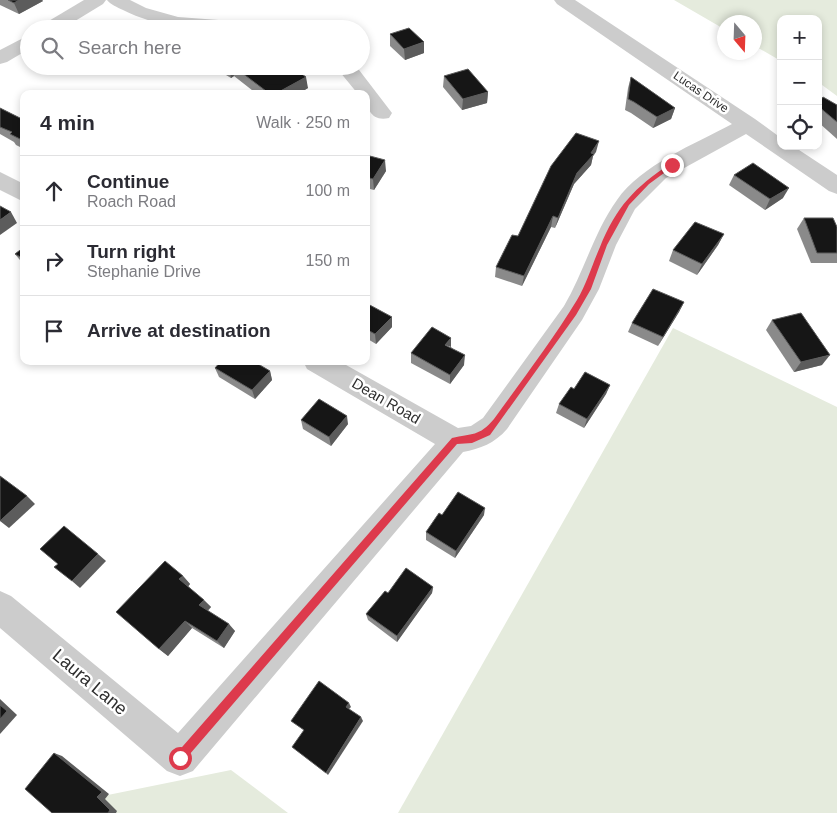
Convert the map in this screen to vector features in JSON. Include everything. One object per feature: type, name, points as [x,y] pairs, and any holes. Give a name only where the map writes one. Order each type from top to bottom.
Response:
[{"type":"street","points":[[64,20],[97,0]]},
{"type":"street","points":[[116,0],[140,12],[170,20]]},
{"type":"street","name":"Lucas Drive","points":[[563,0],[837,186]]},
{"type":"street","points":[[0,58],[20,46]]},
{"type":"street","points":[[353,75],[365,90]]},
{"type":"street","points":[[370,96],[382,113]]},
{"type":"street","points":[[455,441],[472,439],[488,432],[497,421],[573,313],[587,289],[604,245],[618,217],[637,192],[658,173],[748,124]]},
{"type":"street","points":[[0,180],[20,192]]},
{"type":"street","name":"Dean Road","points":[[323,365],[455,441]]},
{"type":"street","name":"Laura Lane","points":[[0,607],[180,758],[455,441]]},
{"type":"shaded area","points":[[674,0],[837,0],[837,96],[822,85],[822,15],[777,15],[777,59],[762,50],[762,15],[717,15],[717,25]]},
{"type":"shaded area","points":[[673,328],[837,407],[837,813],[398,813]]},
{"type":"shaded area","points":[[231,770],[288,813],[91,813],[93,798]]},
{"type":"building","points":[[8,0],[19,0],[14,3]]},
{"type":"building","points":[[409,28],[424,42],[404,49],[390,34]]},
{"type":"building","points":[[468,69],[488,92],[463,99],[444,76]]},
{"type":"building","points":[[245,75],[303,75],[306,77],[282,90],[265,90]]},
{"type":"building","points":[[631,77],[675,108],[657,117],[628,99]]},
{"type":"building","points":[[823,97],[837,105],[837,122],[822,109]]},
{"type":"building","points":[[0,108],[20,118],[20,139],[10,134],[12,132],[0,127]]},
{"type":"building","points":[[576,133],[599,141],[591,153],[594,154],[577,173],[558,218],[553,216],[524,276],[496,267],[512,235],[518,236],[551,166]]},
{"type":"building","points":[[370,156],[385,160],[373,179],[370,178]]},
{"type":"building","points":[[753,163],[789,188],[770,199],[734,175]]},
{"type":"building","points":[[0,206],[11,212],[0,220]]},
{"type":"building","points":[[804,218],[833,218],[837,227],[837,253],[817,253]]},
{"type":"building","points":[[695,222],[724,234],[702,264],[673,250]]},
{"type":"building","points":[[20,250],[20,257],[15,254]]},
{"type":"building","points":[[653,289],[684,302],[663,337],[632,323]]},
{"type":"building","points":[[370,305],[392,317],[375,334],[370,331]]},
{"type":"building","points":[[801,313],[830,355],[801,362],[772,320]]},
{"type":"building","points":[[432,327],[451,338],[445,345],[465,355],[450,375],[411,353]]},
{"type":"building","points":[[218,365],[260,365],[270,371],[252,390],[215,368]]},
{"type":"building","points":[[585,372],[610,385],[587,419],[559,404],[571,387],[574,389]]},
{"type":"building","points":[[319,399],[347,416],[329,437],[301,420]]},
{"type":"building","points":[[0,476],[27,496],[0,521]]},
{"type":"building","points":[[458,492],[485,508],[456,551],[426,532],[439,513],[442,515]]},
{"type":"building","points":[[64,526],[98,554],[72,581],[54,567],[58,564],[40,549]]},
{"type":"building","points":[[165,561],[183,576],[179,579],[204,600],[199,605],[229,624],[217,641],[185,621],[159,649],[116,612]]},
{"type":"building","points":[[406,568],[433,587],[397,636],[366,614],[385,591],[388,593]]},
{"type":"building","points":[[319,681],[349,703],[346,707],[361,717],[326,773],[292,747],[304,730],[291,721]]},
{"type":"building","points":[[0,705],[7,711],[0,719]]},
{"type":"building","points":[[54,753],[102,792],[97,797],[110,810],[108,813],[52,813],[25,789]]},
{"type":"route","points":[[180,758],[455,441],[472,439],[488,432],[573,313],[587,289],[604,245],[626,204],[647,182],[672,165]]}]
